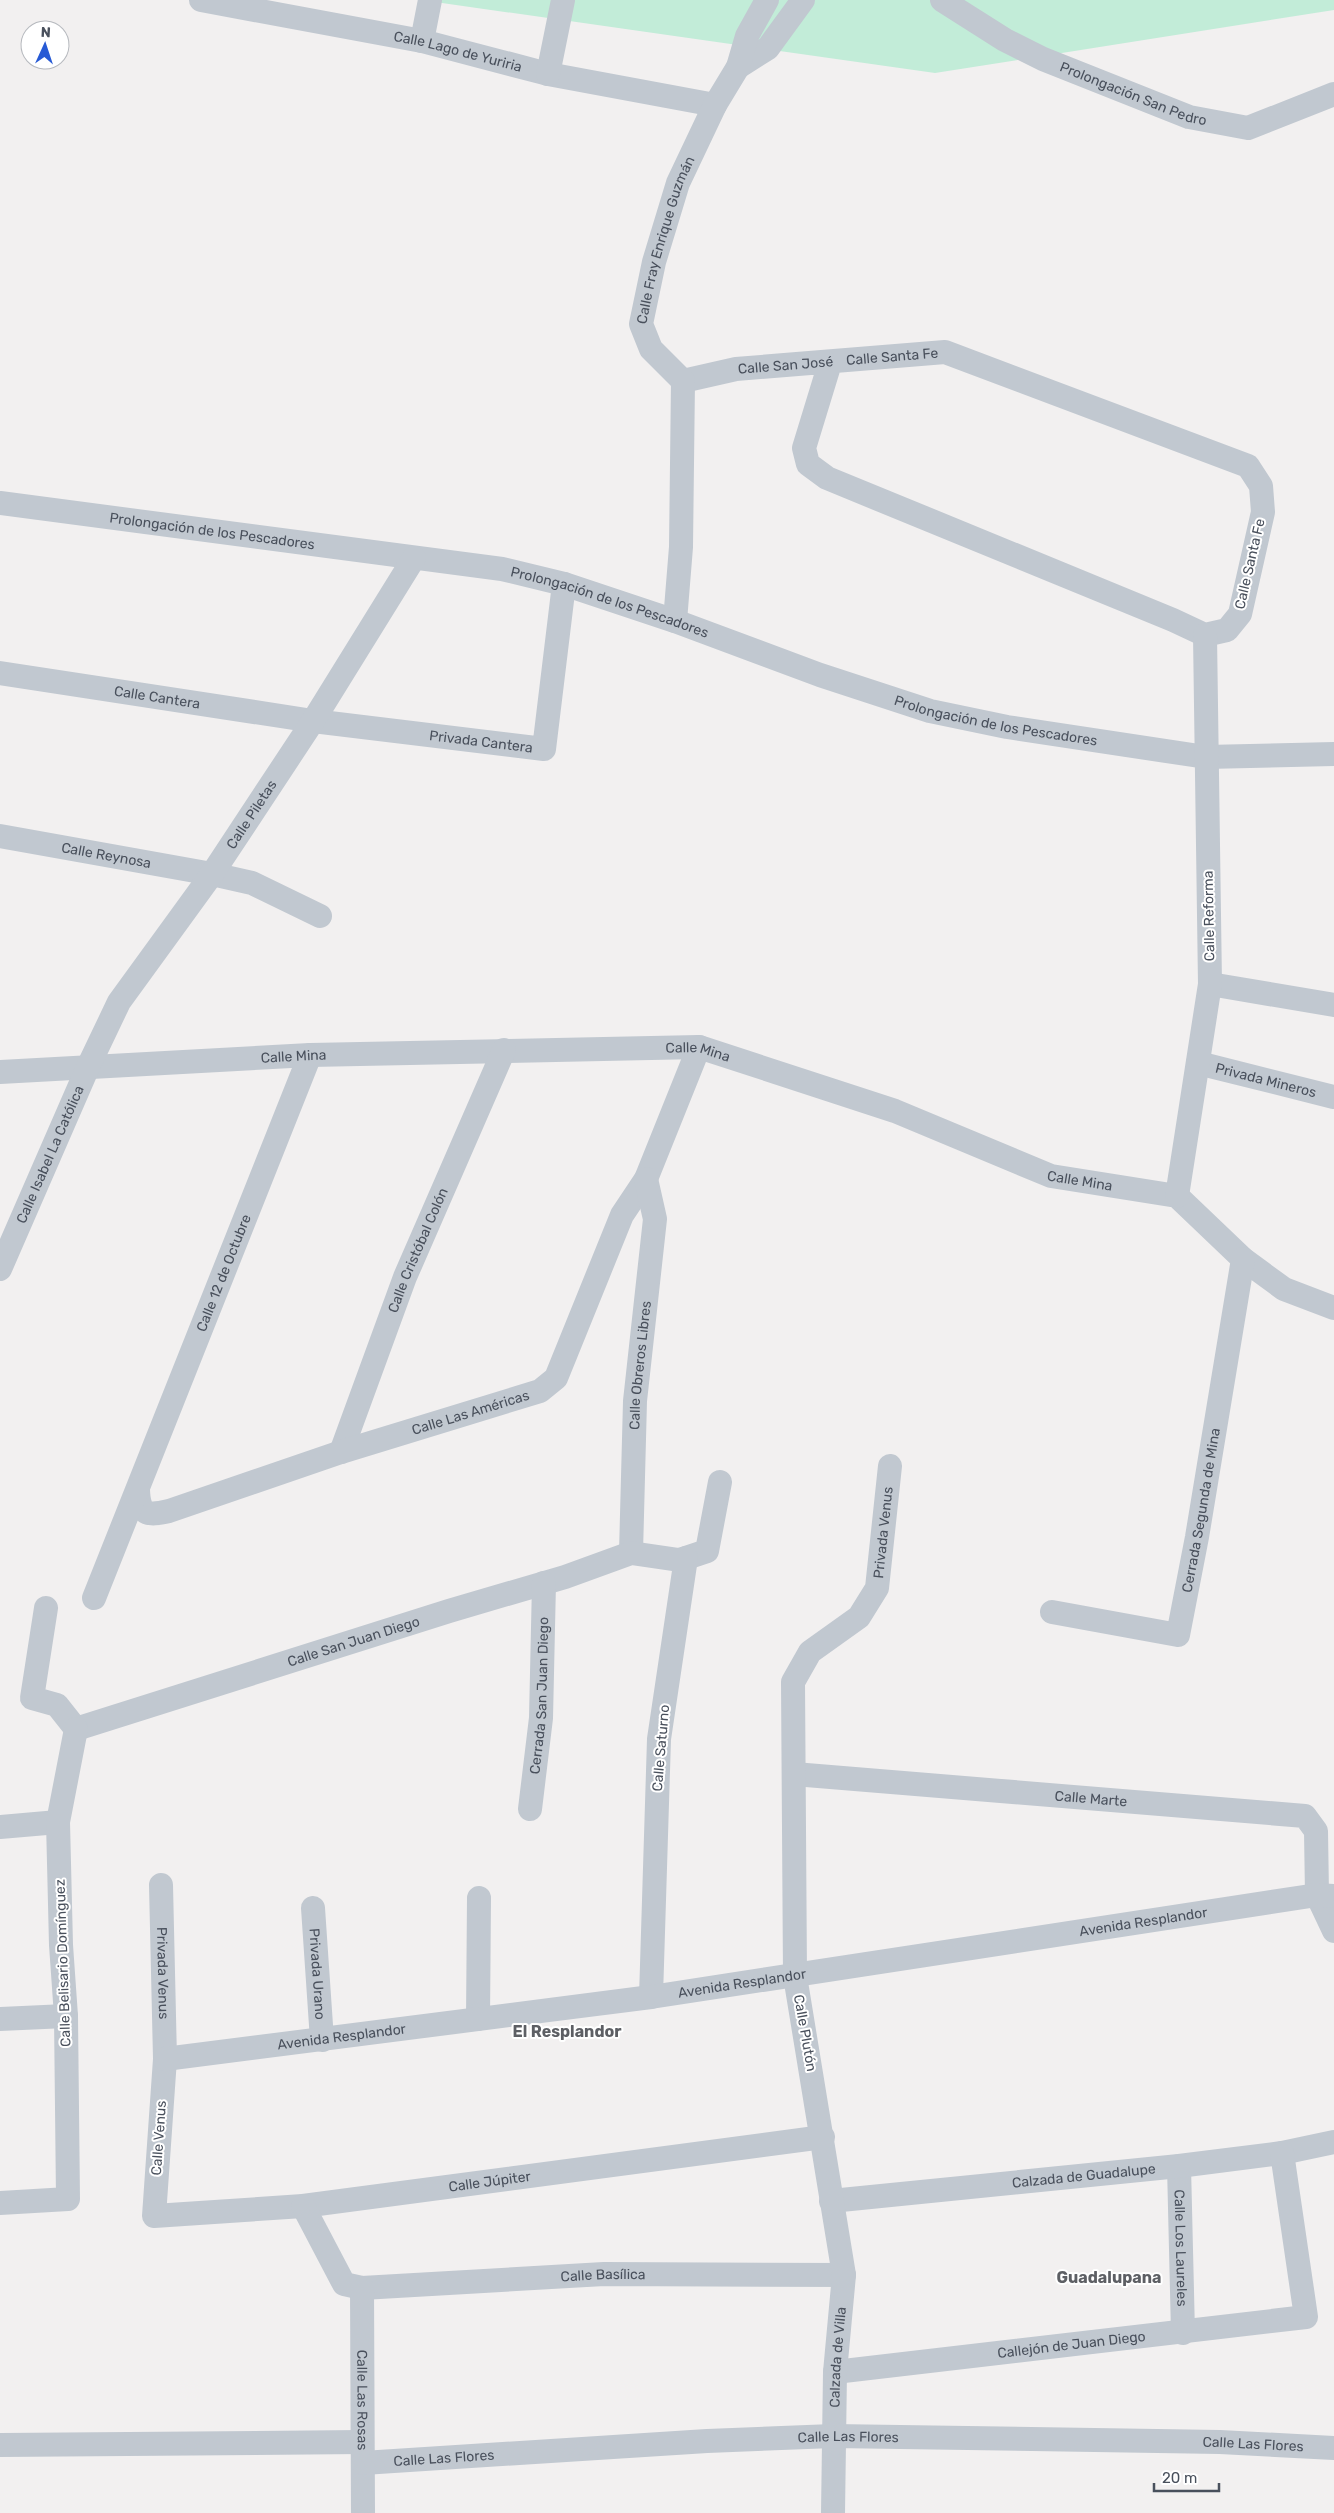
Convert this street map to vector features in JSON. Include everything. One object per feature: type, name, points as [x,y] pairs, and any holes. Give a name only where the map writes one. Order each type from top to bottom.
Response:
[{"type":"street","name":"Calle Lago de Yuriria","points":[[201,0],[276,7],[422,41],[548,74],[715,105]]},
{"type":"street","points":[[422,41],[430,0]]},
{"type":"street","points":[[548,74],[563,0]]},
{"type":"street","name":"Calle Fray Enrique Guzmán","points":[[683,381],[651,349],[641,324],[654,262],[678,182],[715,105],[738,67],[747,36],[768,0]]},
{"type":"street","name":"Calle Fray Enrique Guzmán","points":[[738,67],[768,48],[803,0]]},
{"type":"street","name":"Prolongación San Pedro","points":[[942,0],[1005,40],[1043,59],[1189,117],[1248,128],[1334,94]]},
{"type":"street","name":"Calle Santa Fe","points":[[830,363],[945,352],[1248,466],[1261,486],[1262,512],[1240,614],[1227,630],[1205,635]]},
{"type":"street","name":"Calle San José","points":[[683,381],[736,369],[830,363],[804,448],[808,464],[827,478],[1205,635]]},
{"type":"street","points":[[675,621],[681,547],[683,381]]},
{"type":"street","name":"Prolongación de los Pescadores","points":[[1,509],[502,569],[564,584],[675,621],[820,675],[930,711],[1007,727],[1206,757],[1334,754]]},
{"type":"street","name":"Calle Piletas","points":[[88,1067],[119,1002],[212,874],[313,721],[414,558]]},
{"type":"street","name":"Privada Cantera","points":[[313,721],[544,749],[564,584]]},
{"type":"street","name":"Calle Reforma","points":[[1177,1196],[1210,984],[1205,635]]},
{"type":"street","name":"Calle Cantera","points":[[0,673],[313,721]]},
{"type":"street","name":"Calle Reynosa","points":[[0,836],[212,874],[252,883],[320,916]]},
{"type":"street","points":[[1210,984],[1334,1005]]},
{"type":"street","name":"Calle Mina","points":[[0,1072],[310,1055],[699,1047],[895,1111],[1051,1176],[1177,1196]]},
{"type":"street","name":"Calle Las Américas","points":[[138,1490],[139,1505],[143,1510],[149,1514],[158,1514],[341,1452],[540,1391],[556,1378],[622,1215],[646,1179],[699,1047]]},
{"type":"street","name":"Calle Cristóbal Colón","points":[[341,1452],[405,1277],[504,1050]]},
{"type":"street","name":"Calle 12 de Octubre","points":[[94,1598],[310,1055]]},
{"type":"street","name":"Privada Mineros","points":[[1198,1064],[1334,1097]]},
{"type":"street","name":"Calle Isabel La Católica","points":[[0,1269],[88,1067]]},
{"type":"street","name":"Calle Obreros Libres","points":[[631,1553],[635,1401],[655,1218],[646,1179]]},
{"type":"street","points":[[1177,1196],[1243,1259],[1284,1290],[1334,1308]]},
{"type":"street","name":"Cerrada Segunda de Mina","points":[[1052,1612],[1178,1635],[1197,1537],[1243,1259]]},
{"type":"street","name":"Privada Venus","points":[[794,1774],[793,1682],[810,1652],[858,1617],[877,1588],[890,1466]]},
{"type":"street","points":[[631,1553],[679,1560],[707,1551],[720,1482]]},
{"type":"street","name":"Calle San Juan Diego","points":[[76,1729],[449,1610],[544,1583],[631,1553]]},
{"type":"street","name":"Calle Saturno","points":[[651,1997],[659,1739],[686,1558]]},
{"type":"street","name":"Cerrada San Juan Diego","points":[[530,1809],[541,1718],[544,1583]]},
{"type":"street","points":[[46,1608],[32,1698],[57,1705],[76,1729]]},
{"type":"street","name":"Calle Belisario Domínguez","points":[[0,2202],[68,2199],[66,2016],[61,1945],[58,1822],[76,1729]]},
{"type":"street","name":"Calle Marte","points":[[794,1774],[1305,1816],[1316,1832],[1326,1895]]},
{"type":"street","name":"Calle Plutón","points":[[794,1774],[795,1976],[823,2138],[831,2201]]},
{"type":"street","points":[[0,1827],[58,1822]]},
{"type":"street","name":"Privada Venus","points":[[161,1885],[165,2059]]},
{"type":"street","points":[[1326,1895],[1334,1931]]},
{"type":"street","name":"Avenida Resplandor","points":[[165,2059],[651,1997],[1326,1895]]},
{"type":"street","points":[[478,2019],[479,1898]]},
{"type":"street","name":"Privada Urano","points":[[313,1908],[322,2040]]},
{"type":"street","points":[[0,2019],[66,2016]]},
{"type":"street","name":"Calle Venus","points":[[154,2216],[165,2059]]},
{"type":"street","name":"Calle Júpiter","points":[[154,2216],[303,2206],[823,2138]]},
{"type":"street","name":"Calzada de Guadalupe","points":[[831,2201],[1179,2166],[1282,2153],[1334,2142]]},
{"type":"street","name":"Callejón de Juan Diego","points":[[835,2372],[1183,2333],[1306,2317],[1282,2153]]},
{"type":"street","name":"Calle Los Laureles","points":[[1179,2166],[1183,2333]]},
{"type":"street","name":"Calzada de Villa","points":[[831,2201],[844,2275],[835,2372],[833,2513]]},
{"type":"street","points":[[303,2206],[344,2284],[362,2288]]},
{"type":"street","name":"Calle Basílica","points":[[362,2288],[604,2274],[844,2275]]},
{"type":"street","name":"Calle Las Rosas","points":[[362,2288],[363,2513]]},
{"type":"street","name":"Calle Las Flores","points":[[0,2445],[362,2453],[833,2436],[1220,2442],[1334,2448]]},
{"type":"green space","points":[[421,0],[1334,0],[1334,10],[935,73]]},
{"type":"district","name":"El Resplandor","points":[[567,2031]]},
{"type":"district","name":"Guadalupana","points":[[1109,2277]]}]
